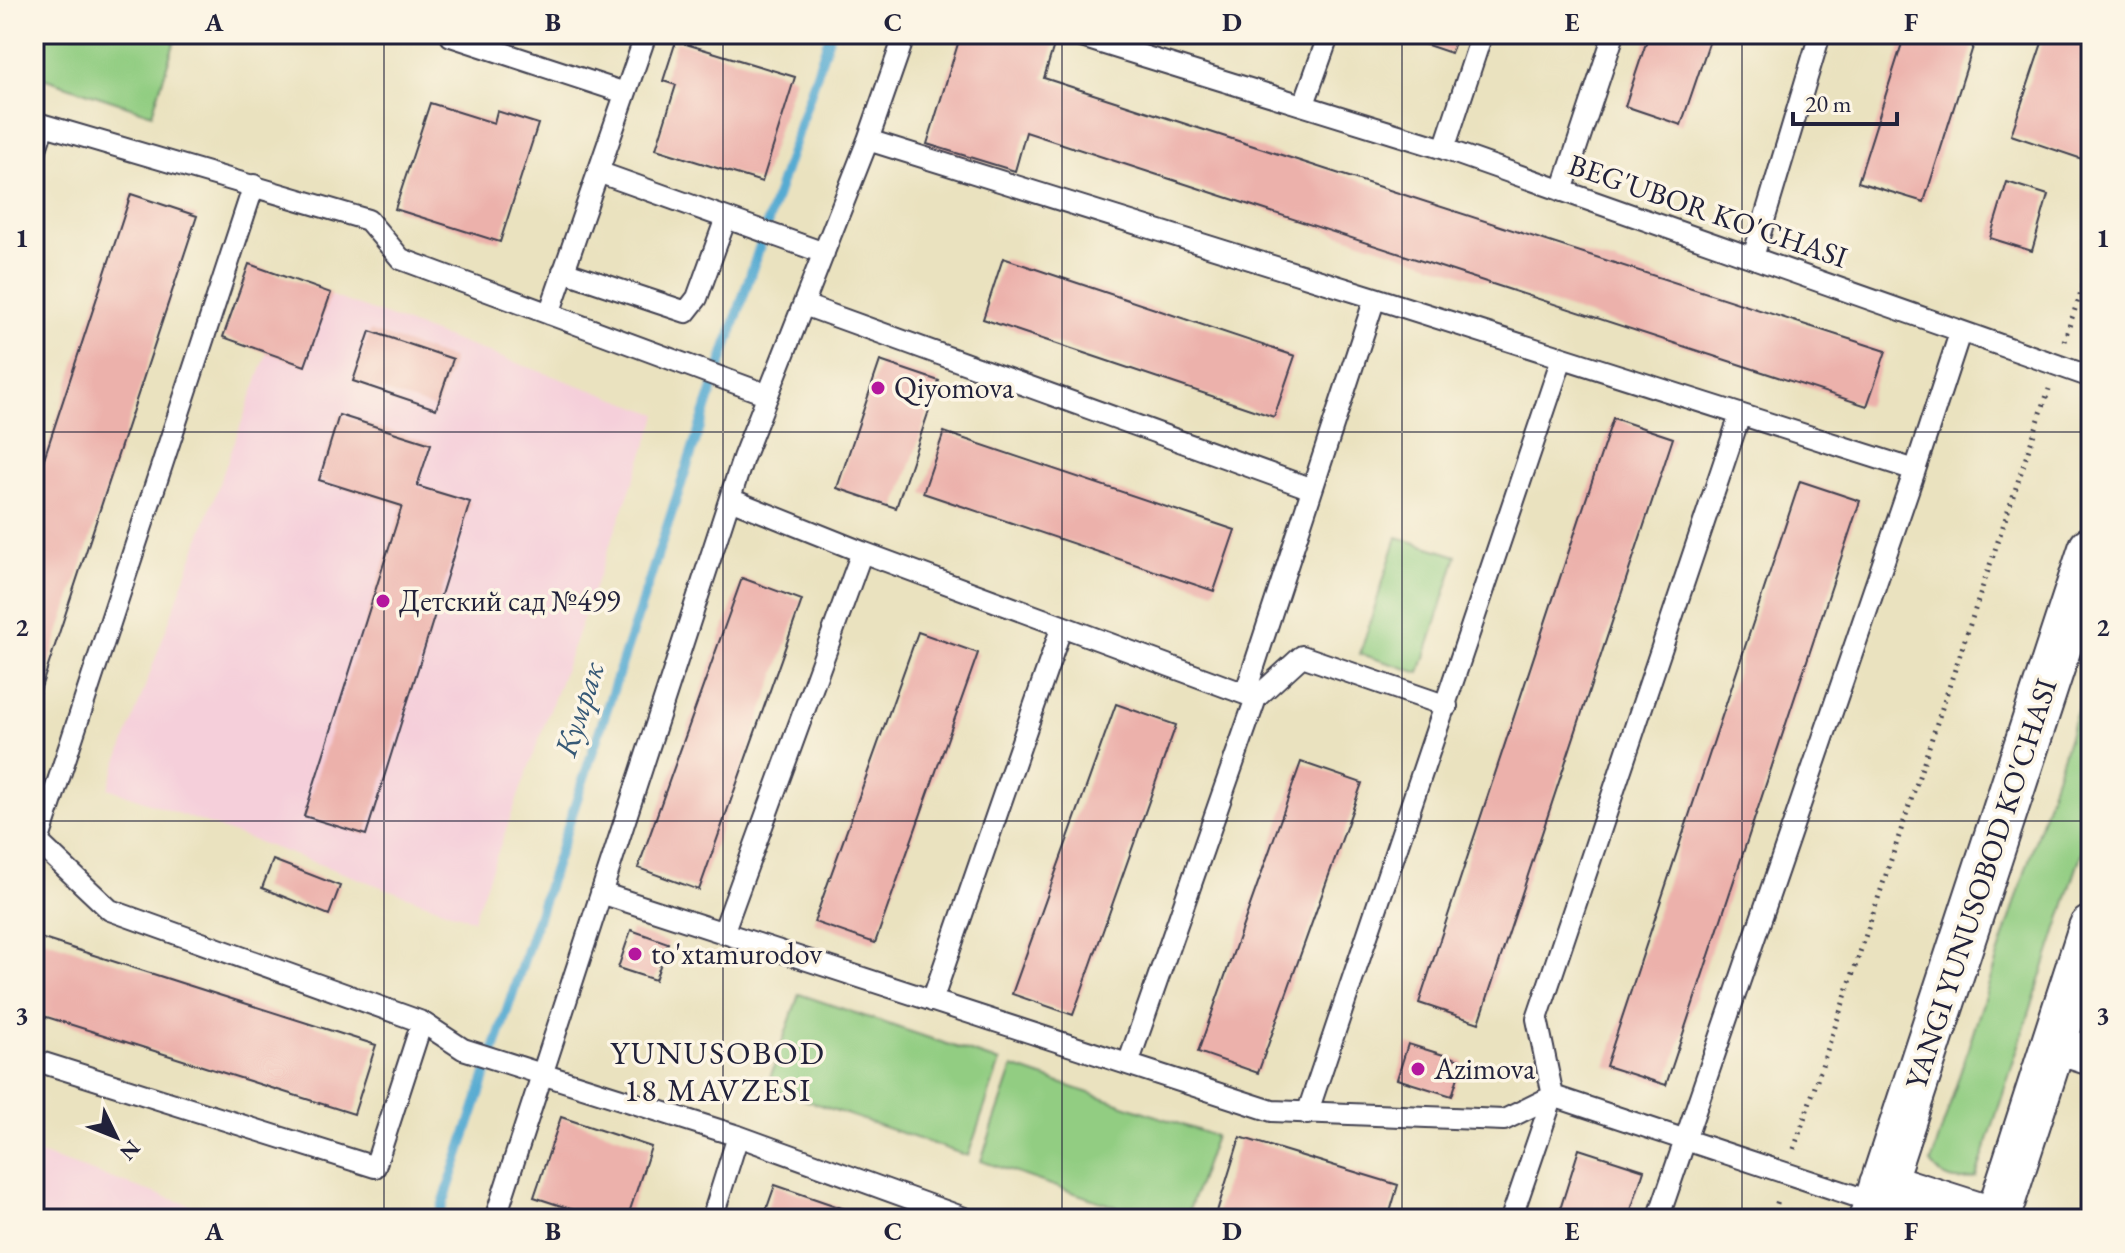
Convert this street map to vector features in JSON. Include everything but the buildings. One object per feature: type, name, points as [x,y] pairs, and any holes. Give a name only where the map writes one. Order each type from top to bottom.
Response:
[{"type":"main road","name":"YANGI YUNUSOBOD KO'CHASI","points":[[1876,1202],[2091,549]]},
{"type":"main road","points":[[1876,1202],[1995,1219],[2072,1050],[2091,928]]},
{"type":"lane","points":[[549,314],[646,34]]},
{"type":"lane","points":[[495,1219],[730,499],[868,140],[905,34]]},
{"type":"lane","name":"BEG'UBOR KO'CHASI","points":[[1072,34],[1444,149],[2091,377]]},
{"type":"lane","points":[[1304,104],[1329,34]]},
{"type":"lane","points":[[1444,149],[1482,34]]},
{"type":"lane","points":[[1562,191],[1614,34]]},
{"type":"lane","points":[[1753,257],[1820,34]]},
{"type":"lane","points":[[451,36],[625,93]]},
{"type":"lane","points":[[34,155],[39,123],[368,220],[401,259],[768,395]]},
{"type":"lane","points":[[868,140],[1915,470]]},
{"type":"lane","points":[[598,172],[824,253]]},
{"type":"lane","points":[[254,185],[36,840],[110,910],[422,1022],[463,1049],[738,1136],[956,1217]]},
{"type":"lane","points":[[563,271],[686,312],[697,298],[726,218]]},
{"type":"lane","points":[[1128,1064],[1250,696],[1312,489],[1375,298]]},
{"type":"lane","points":[[804,305],[1312,489]]},
{"type":"lane","points":[[1658,1219],[1960,333]]},
{"type":"lane","points":[[1307,1114],[1562,358]]},
{"type":"lane","points":[[1511,1219],[1553,1096],[1537,1019],[1740,415]]},
{"type":"lane","points":[[730,499],[862,552],[1250,696]]},
{"type":"lane","points":[[723,933],[862,552]]},
{"type":"lane","points":[[932,1001],[1062,626]]},
{"type":"lane","points":[[1250,696],[1302,656],[1447,706]]},
{"type":"lane","points":[[601,893],[1272,1111],[1504,1120],[1553,1096],[1876,1202]]},
{"type":"lane","points":[[34,1060],[375,1167],[422,1022]]},
{"type":"lane","points":[[712,1219],[738,1136]]},
{"type":"path","points":[[1772,1219],[2091,263]]},
{"type":"shaded area","name":"Детский сад №499","points":[[293,282],[658,414],[473,920],[108,788]]},
{"type":"shaded area","points":[[34,1152],[231,1219],[34,1219]]},
{"type":"green space","points":[[34,34],[177,34],[152,114],[34,75]]},
{"type":"green space","points":[[1397,537],[1457,556],[1420,673],[1360,654]]},
{"type":"green space","points":[[2091,668],[2091,824],[1976,1177],[1950,1179],[1931,1163]]},
{"type":"green space","points":[[799,994],[1000,1062],[968,1156],[767,1087]]},
{"type":"green space","points":[[1013,1067],[1215,1136],[1186,1219],[1151,1219],[981,1161]]},
{"type":"waterway","name":"Кумрак","points":[[438,1219],[830,34]]},
{"type":"place","name":"Qiyomova","points":[[878,388]]},
{"type":"place","name":"Детский сад №499","points":[[383,601]]},
{"type":"place","name":"to'xtamurodov","points":[[635,954]]},
{"type":"place","name":"Azimova","points":[[1418,1069]]},
{"type":"district","name":"YUNUSOBOD 18 MAVZESI","points":[[718,1072]]}]
